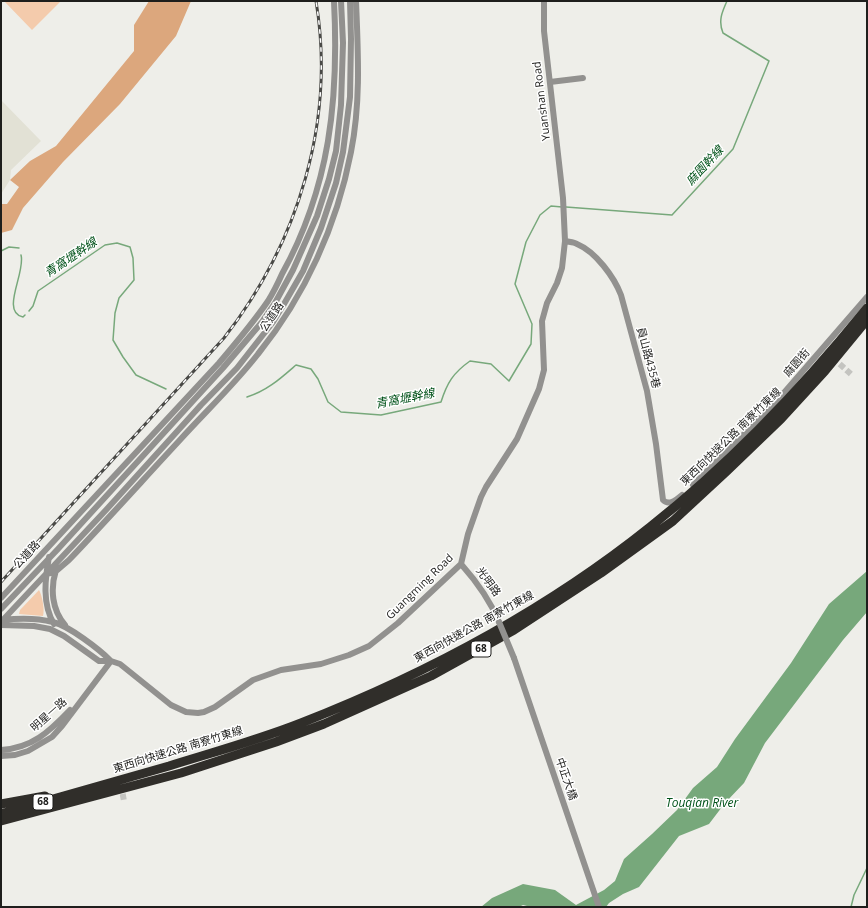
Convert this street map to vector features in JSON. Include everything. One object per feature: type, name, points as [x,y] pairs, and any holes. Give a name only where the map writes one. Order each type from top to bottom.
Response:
[{"type":"highway","name":"東西向快速公路 南寮竹東線","points":[[1,814],[238,746],[300,724],[427,668],[490,635],[584,576],[650,527],[714,472],[777,412],[812,374],[867,308]]},
{"type":"highway","name":"東西向快速公路 南寮竹東線","points":[[1,821],[181,773],[276,742],[324,724],[431,676],[514,630],[601,573],[672,521],[781,419],[825,371],[867,320]]},
{"type":"highway","points":[[1,804],[86,790]]},
{"type":"street","name":"公道路","points":[[1,598],[242,336],[269,299],[298,245],[322,177],[328,149],[333,104],[336,59],[334,1]]},
{"type":"street","name":"公道路","points":[[1,609],[58,549],[246,342],[275,303],[293,270],[317,216],[336,151],[341,105],[343,43],[341,1]]},
{"type":"street","name":"公道路","points":[[2,622],[196,410],[237,368],[269,328],[303,271],[325,218],[336,183],[343,152],[350,97],[350,1]]},
{"type":"street","name":"公道路","points":[[46,574],[55,572],[69,560],[243,372],[275,332],[309,275],[328,232],[344,186],[350,158],[358,97],[358,37],[356,1]]},
{"type":"street","name":"Yuanshan Road","points":[[544,1],[544,31],[563,198],[565,241]]},
{"type":"street","points":[[550,82],[583,78]]},
{"type":"street","name":"員山路435巷","points":[[565,241],[577,244],[592,254],[616,282],[622,295],[647,391],[656,444],[662,496],[665,502],[669,503]]},
{"type":"street","name":"Guangming Road","points":[[2,622],[44,628],[56,632],[99,661],[111,661],[120,664],[171,705],[186,712],[198,713],[215,707],[253,680],[281,670],[321,664],[349,655],[369,646],[398,623],[461,564],[468,534],[481,497],[518,439],[541,384],[544,370],[542,321],[547,303],[561,272],[565,241]]},
{"type":"street","name":"麻園街","points":[[669,503],[689,489],[776,402],[867,297]]},
{"type":"street","points":[[284,304],[290,308]]},
{"type":"street","points":[[96,521],[101,526]]},
{"type":"street","name":"公道路","points":[[52,544],[46,574],[46,602],[53,622],[64,636]]},
{"type":"street","name":"公道路","points":[[63,554],[55,572],[53,594],[55,607],[60,620],[72,632]]},
{"type":"street","name":"光明路","points":[[461,564],[478,584],[493,607],[514,658]]},
{"type":"street","name":"Guangming Road","points":[[2,622],[24,618],[53,622],[72,632],[104,654],[111,661]]},
{"type":"street","name":"中正大橋","points":[[514,658],[599,907]]},
{"type":"street","name":"明星一路","points":[[1,756],[28,750],[62,726],[111,661]]},
{"type":"street","name":"明星一路","points":[[1,750],[15,749],[50,734]]},
{"type":"shaded area","points":[[4,1],[61,1],[32,30]]},
{"type":"shaded area","points":[[149,1],[191,1],[176,36],[120,104],[63,162],[23,208],[12,230],[1,233],[1,204],[7,204],[19,187],[10,180],[30,161],[56,146],[134,51],[134,25]]},
{"type":"shaded area","points":[[1,100],[41,141],[11,170],[10,180],[1,194]]},
{"type":"shaded area","points":[[39,590],[43,603],[43,616],[19,614],[20,610]]},
{"type":"water","name":"Touqian River","points":[[867,571],[867,612],[843,640],[765,743],[744,783],[725,803],[709,824],[679,836],[639,887],[623,894],[609,903],[606,907],[531,907],[523,905],[519,907],[481,907],[492,898],[523,884],[555,890],[576,905],[604,890],[615,881],[624,859],[677,810],[693,788],[717,767],[735,739],[791,663],[829,604]]},
{"type":"waterway","name":"麻園幹線","points":[[566,207],[672,215],[733,149],[769,61],[723,33],[721,21],[722,13],[727,1]]},
{"type":"waterway","name":"青窩壢幹線","points":[[247,397],[267,388],[296,365],[311,369],[318,379],[328,402],[341,412],[381,415],[441,402],[451,379],[470,361],[491,364],[509,381],[531,344],[532,324],[515,284],[526,242],[540,215],[551,206],[562,207]]},
{"type":"waterway","name":"青窩壢幹線","points":[[29,311],[33,306],[38,291],[105,245],[117,243],[130,247],[133,258],[134,280],[119,298],[115,313],[113,340],[136,375],[166,389]]},
{"type":"waterway","name":"青窩壢幹線","points":[[1,251],[9,247],[19,248]]},
{"type":"waterway","points":[[21,255],[22,262],[15,290],[14,308],[17,314],[23,317],[25,315]]},
{"type":"waterway","points":[[851,907],[854,895],[867,868]]},
{"type":"tunnel","points":[[833,358],[853,376]]},
{"type":"tunnel","points":[[121,785],[124,801]]},
{"type":"railway","points":[[1,582],[224,338],[250,301],[272,262],[291,221],[305,179],[315,135],[320,91],[321,46],[316,1]]}]
